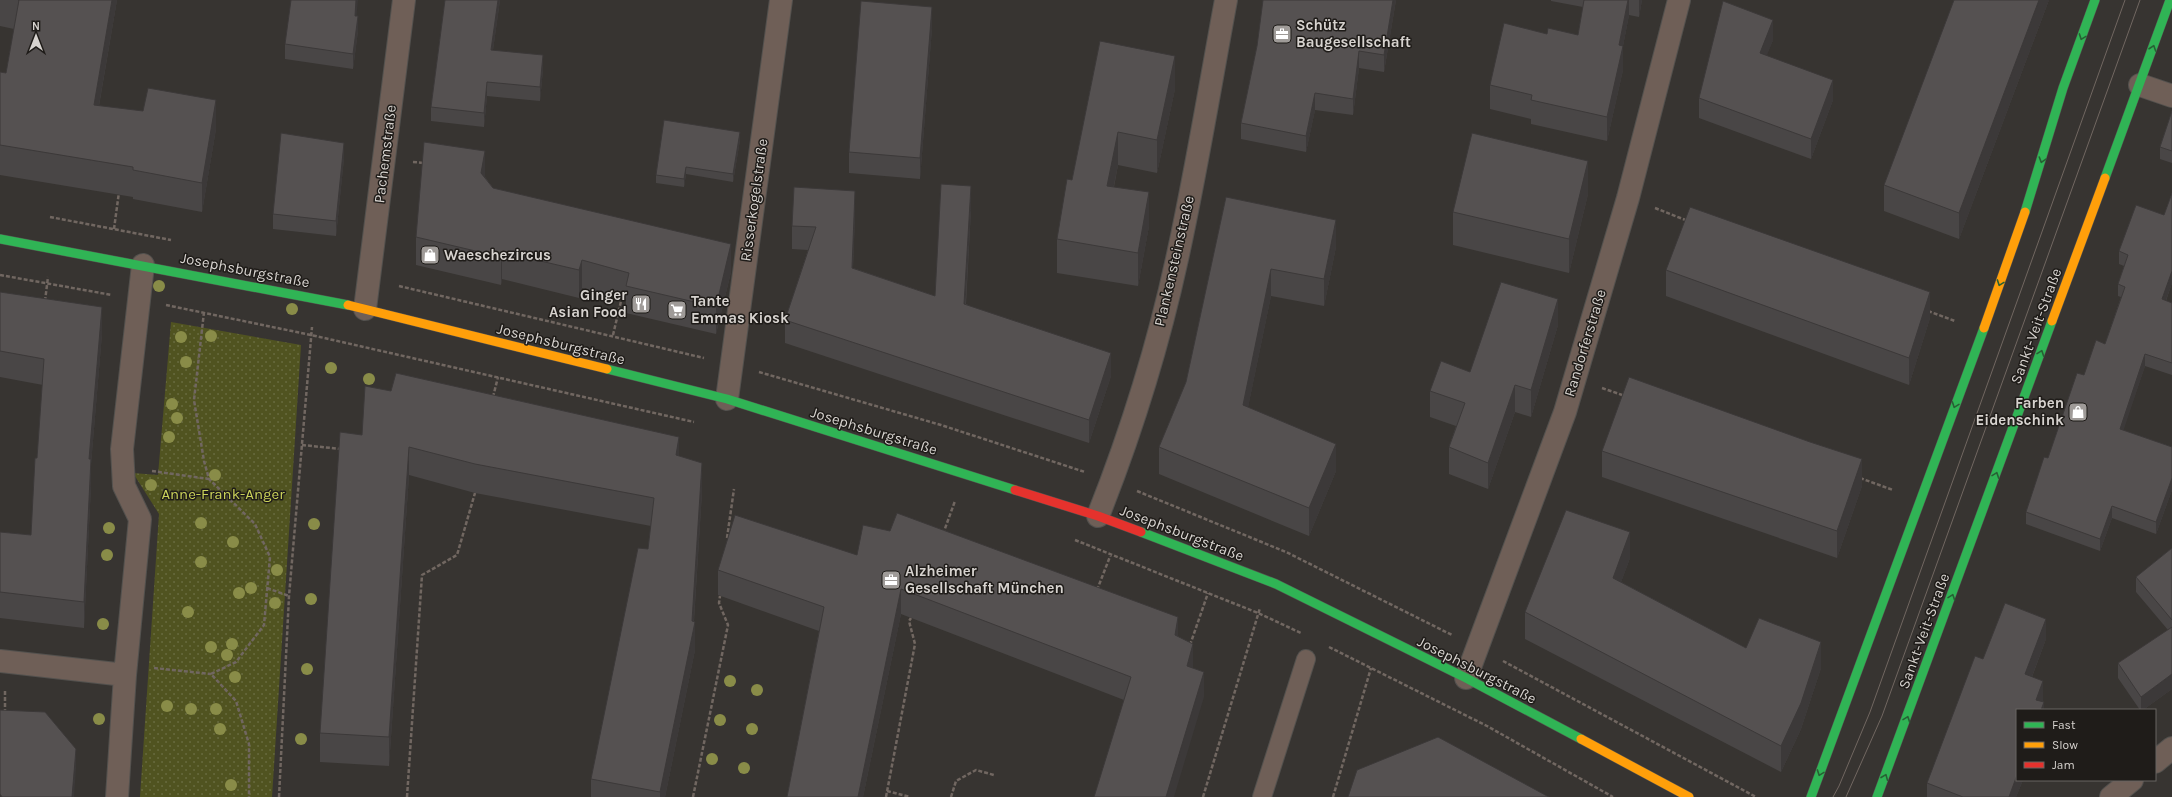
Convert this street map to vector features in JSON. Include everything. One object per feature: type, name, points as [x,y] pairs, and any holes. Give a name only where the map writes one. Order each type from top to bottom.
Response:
[{"type":"street","name":"Pachemstraße","points":[[365,309],[404,0]]},
{"type":"street","name":"Risserkogelstraße","points":[[727,399],[781,0]]},
{"type":"street","name":"Plankensteinstraße","points":[[1098,516],[1112,481],[1149,366],[1177,260],[1226,0]]},
{"type":"street","name":"Randorferstraße","points":[[1466,678],[1565,412],[1628,198],[1679,0]]},
{"type":"street","points":[[1811,797],[2016,237],[2063,88],[2095,0]]},
{"type":"street","name":"Sankt-Veit-Straße","points":[[1877,797],[2170,0]]},
{"type":"street","points":[[2140,85],[2172,96]]},
{"type":"street","name":"Josephsburgstraße","points":[[0,239],[143,265],[365,309],[727,399],[1098,516],[1276,584],[1466,678],[1689,797]]},
{"type":"street","points":[[117,797],[126,670],[140,519],[124,486],[122,449],[143,265]]},
{"type":"street","points":[[3,661],[126,670]]},
{"type":"street","points":[[2156,761],[2172,748]]},
{"type":"street","points":[[2111,797],[2131,781]]},
{"type":"lane","points":[[1262,797],[1306,659]]},
{"type":"path","points":[[384,158],[428,164]]},
{"type":"path","points":[[110,259],[119,191]]},
{"type":"path","points":[[1628,198],[1695,223]]},
{"type":"path","points":[[45,306],[52,248]]},
{"type":"path","points":[[0,275],[48,282],[204,312],[697,423]]},
{"type":"path","points":[[613,335],[623,292]]},
{"type":"path","points":[[279,797],[289,596],[314,298]]},
{"type":"path","points":[[1923,309],[1960,323]]},
{"type":"path","points":[[126,670],[211,674],[236,662],[264,625],[270,557],[255,524],[209,479],[204,461],[194,400],[204,312]]},
{"type":"path","points":[[492,400],[498,377]]},
{"type":"path","points":[[1575,378],[1626,396]]},
{"type":"path","points":[[302,445],[347,449]]},
{"type":"path","points":[[123,468],[209,479]]},
{"type":"path","points":[[1856,477],[1900,492]]},
{"type":"path","points":[[727,538],[734,489]]},
{"type":"path","points":[[407,797],[422,575],[457,555],[475,493]]},
{"type":"path","points":[[948,498],[963,503]]},
{"type":"path","points":[[940,540],[956,500]]},
{"type":"path","points":[[1095,596],[1122,525]]},
{"type":"path","points":[[1069,538],[1258,613],[1307,636]]},
{"type":"path","points":[[1188,650],[1219,563]]},
{"type":"path","points":[[267,588],[289,596]]},
{"type":"path","points":[[693,797],[728,625],[719,603],[720,596]]},
{"type":"path","points":[[1203,797],[1258,613]]},
{"type":"path","points":[[886,797],[915,644],[909,621],[911,618]]},
{"type":"path","points":[[1328,646],[1487,726],[1613,797]]},
{"type":"path","points":[[3,661],[4,714]]},
{"type":"path","points":[[1333,797],[1371,668]]},
{"type":"path","points":[[211,674],[236,701],[249,744],[249,797]]},
{"type":"path","points":[[951,797],[956,780],[976,770],[994,775]]},
{"type":"path","points":[[887,791],[910,797]]},
{"type":"green space","name":"Anne-Frank-Anger","points":[[171,322],[301,345],[272,797],[140,797],[159,514],[133,473],[158,475]]},
{"type":"building","points":[[19,0],[112,0],[94,105],[143,111],[148,88],[216,100],[202,183],[133,170],[133,167],[0,145],[0,72],[6,73]]},
{"type":"building","points":[[291,0],[356,0],[355,16],[358,16],[353,54],[285,44]]},
{"type":"building","points":[[445,0],[498,0],[491,50],[543,55],[540,87],[487,82],[484,113],[431,107]]},
{"type":"building","points":[[1263,0],[1393,0],[1384,55],[1359,51],[1353,99],[1315,93],[1306,136],[1241,123],[1257,46]]},
{"type":"building","points":[[1584,0],[1628,0],[1619,45],[1623,46],[1607,117],[1531,100],[1532,95],[1490,85],[1504,23],[1547,34],[1548,28],[1578,35]]},
{"type":"building","points":[[1954,0],[2039,0],[1959,213],[1884,185]]},
{"type":"building","points":[[861,1],[932,7],[920,158],[849,152]]},
{"type":"building","points":[[1723,1],[1773,20],[1760,53],[1833,80],[1811,139],[1699,98]]},
{"type":"building","points":[[1100,41],[1175,56],[1157,140],[1118,132],[1107,186],[1149,192],[1138,253],[1057,239],[1067,179],[1072,180]]},
{"type":"building","points":[[2172,111],[2172,151],[2160,147]]},
{"type":"building","points":[[664,120],[740,132],[733,174],[686,167],[684,179],[656,175]]},
{"type":"building","points":[[281,133],[344,143],[336,221],[273,214]]},
{"type":"building","points":[[1472,133],[1588,161],[1569,239],[1453,212]]},
{"type":"building","points":[[424,142],[485,151],[481,173],[493,188],[731,244],[716,307],[626,286],[629,273],[582,260],[579,270],[502,252],[501,257],[416,237]]},
{"type":"building","points":[[941,184],[971,186],[964,304],[1111,353],[1089,420],[785,320],[816,227],[792,226],[794,187],[855,191],[852,268],[935,296]]},
{"type":"building","points":[[2172,193],[2172,271],[2162,299],[2172,303],[2172,363],[2145,354],[2120,429],[2172,447],[2172,478],[2156,522],[2112,506],[2100,539],[2026,512],[2044,457],[2048,458],[2077,373],[2084,375],[2096,340],[2105,344],[2125,287],[2118,284],[2128,255],[2119,251],[2136,205],[2164,215]]},
{"type":"building","points":[[1226,197],[1336,220],[1324,279],[1271,269],[1243,405],[1336,444],[1309,508],[1159,447],[1186,382]]},
{"type":"building","points":[[1690,207],[1930,292],[1909,358],[1666,270]]},
{"type":"building","points":[[1501,282],[1558,299],[1531,390],[1515,385],[1488,463],[1449,447],[1465,403],[1430,391],[1441,361],[1470,372]]},
{"type":"building","points":[[0,292],[102,307],[89,459],[91,459],[84,602],[0,592],[0,532],[31,535],[35,458],[37,458],[44,359],[0,351]]},
{"type":"building","points":[[396,373],[679,437],[676,455],[702,463],[692,621],[695,622],[660,792],[591,779],[638,548],[648,549],[654,498],[475,464],[409,447],[389,737],[320,733],[340,432],[362,435],[365,386],[391,391]]},
{"type":"building","points":[[1629,377],[1810,442],[1862,459],[1837,531],[1602,451]]},
{"type":"building","points":[[1566,510],[1630,532],[1613,578],[1746,648],[1759,618],[1821,642],[1801,703],[1781,746],[1525,612]]},
{"type":"building","points":[[897,513],[1178,617],[1175,635],[1193,644],[1187,666],[1204,672],[1166,797],[1094,797],[1131,677],[901,589],[858,797],[787,797],[824,607],[718,570],[735,515],[857,555],[863,525],[890,531]]},
{"type":"building","points":[[2172,548],[2172,620],[2136,577]]},
{"type":"building","points":[[2005,603],[2046,619],[2025,674],[2043,681],[2036,700],[2044,702],[2041,709],[2016,709],[2016,778],[2009,797],[1963,797],[1927,783],[1975,656],[1983,659]]},
{"type":"building","points":[[2172,627],[2172,674],[2141,697],[2118,663]]},
{"type":"building","points":[[0,710],[45,712],[76,749],[72,797],[2,797],[0,794]]},
{"type":"building","points":[[1438,737],[1549,797],[1348,797],[1357,770]]},
{"type":"tram line","points":[[1833,797],[1870,712],[2125,0]]},
{"type":"tram line","points":[[1846,797],[1882,716],[2140,0]]},
{"type":"traffic: fast","points":[[2025,212],[2063,88],[2095,0]]},
{"type":"traffic: fast","points":[[2105,178],[2170,0]]},
{"type":"traffic: fast","points":[[0,239],[348,305]]},
{"type":"traffic: fast","points":[[1877,797],[2052,321]]},
{"type":"traffic: fast","points":[[1811,797],[1984,328]]},
{"type":"traffic: fast","points":[[607,369],[727,399],[1015,490]]},
{"type":"traffic: fast","points":[[1141,532],[1276,584],[1466,678],[1581,739]]},
{"type":"traffic: slow","points":[[2052,321],[2105,178]]},
{"type":"traffic: slow","points":[[1984,328],[2025,212]]},
{"type":"traffic: slow","points":[[348,305],[607,369]]},
{"type":"traffic: slow","points":[[1581,739],[1689,797]]},
{"type":"traffic: jam","points":[[1015,490],[1098,516],[1141,532]]},
{"type":"place","name":"Schütz Baugesellschaft","points":[[1282,34]]},
{"type":"place","name":"Waeschezircus","points":[[430,255]]},
{"type":"place","name":"Ginger Asian Food","points":[[641,304]]},
{"type":"place","name":"Tante Emmas Kiosk","points":[[677,310]]},
{"type":"place","name":"Farben Eidenschink","points":[[2078,412]]},
{"type":"place","name":"Alzheimer Gesellschaft München","points":[[891,580]]}]
